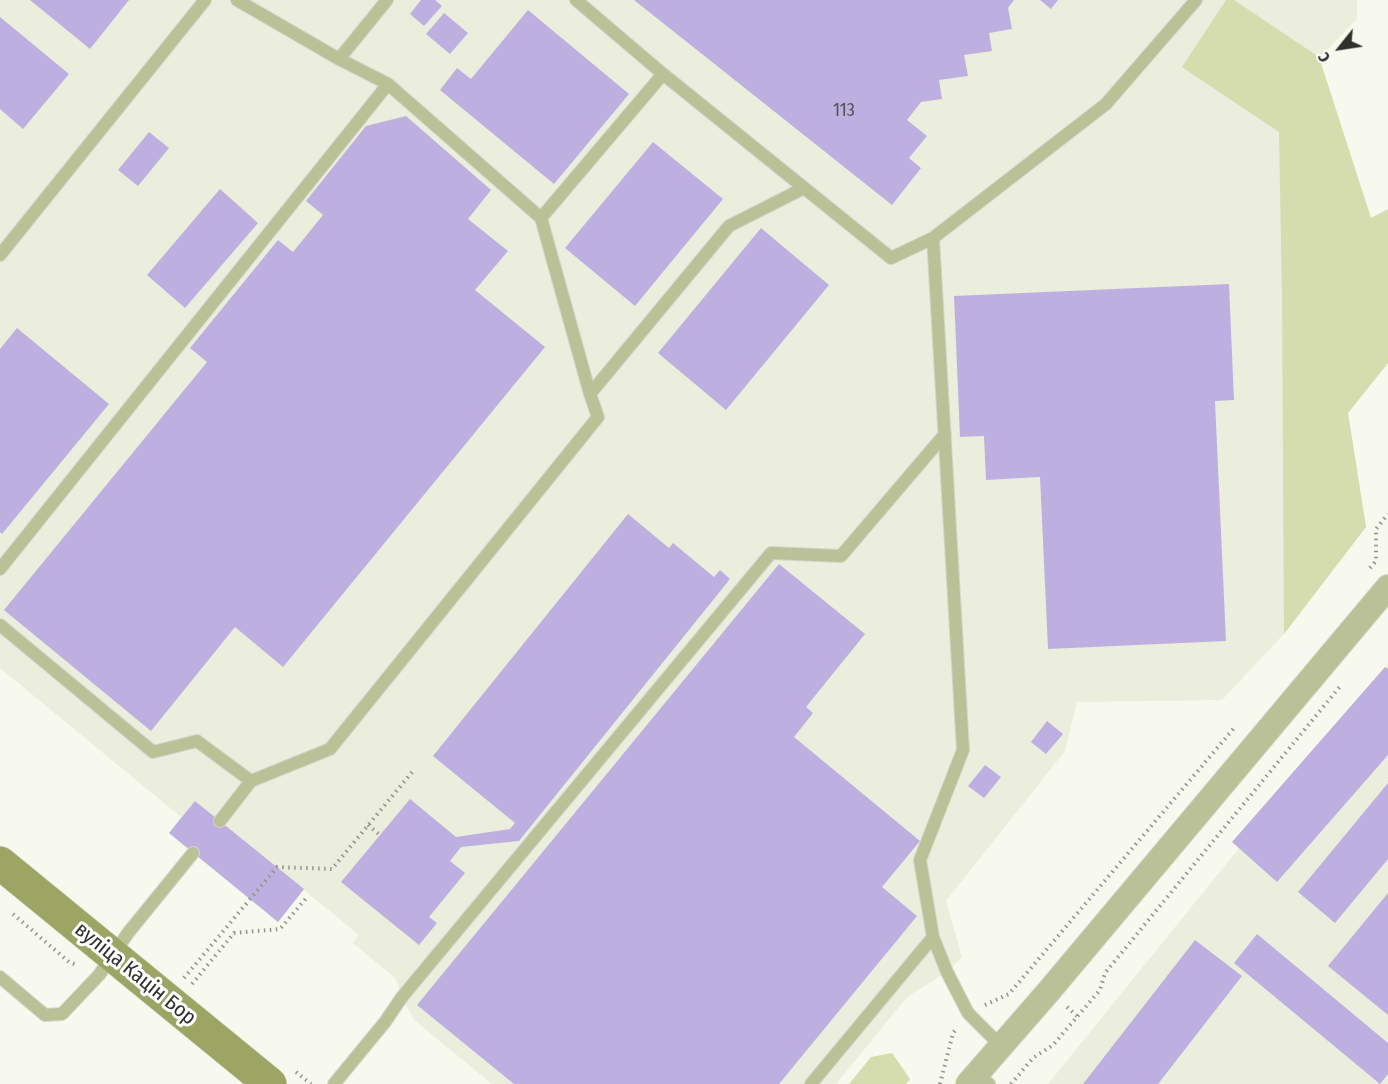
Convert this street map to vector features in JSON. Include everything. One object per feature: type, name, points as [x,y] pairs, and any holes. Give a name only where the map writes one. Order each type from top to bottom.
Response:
[{"type":"main road","name":"вуліца Кацін Бор","points":[[0,863],[270,1084]]},
{"type":"street","points":[[978,1081],[1000,1046],[1384,600]]},
{"type":"lane","points":[[0,255],[206,0]]},
{"type":"lane","points":[[220,821],[251,781],[330,749],[598,417],[541,218],[388,84],[339,59],[237,0]]},
{"type":"lane","points":[[339,59],[387,0]]},
{"type":"lane","points":[[576,0],[663,74],[891,258],[933,238],[1106,104],[1196,0]]},
{"type":"lane","points":[[541,218],[663,74]]},
{"type":"lane","points":[[0,569],[388,84]]},
{"type":"lane","points":[[590,394],[729,226],[804,188]]},
{"type":"lane","points":[[933,238],[963,750],[920,860],[933,938],[947,972],[968,1012],[1000,1046]]},
{"type":"lane","points":[[334,1084],[385,1022],[402,997],[771,553],[841,556],[945,434]]},
{"type":"lane","points":[[0,625],[153,752],[198,741],[251,781]]},
{"type":"lane","points":[[0,977],[45,1015],[62,1014],[99,975],[128,933],[193,853]]},
{"type":"lane","points":[[811,1084],[933,938]]},
{"type":"path","points":[[1368,570],[1376,561],[1376,529],[1388,514]]},
{"type":"path","points":[[1011,1084],[1034,1058],[1053,1045],[1100,990],[1104,974],[1343,682]]},
{"type":"path","points":[[940,1084],[953,1033],[968,1012],[1009,994],[1238,724]]},
{"type":"path","points":[[170,1003],[277,867],[332,869],[413,771]]},
{"type":"path","points":[[368,825],[380,835]]},
{"type":"path","points":[[170,1003],[234,933],[280,929],[308,896]]},
{"type":"path","points":[[9,911],[69,962]]},
{"type":"shaded area","points":[[0,0],[1357,0],[1357,19],[1319,58],[1388,271],[1388,363],[1348,413],[1366,527],[1284,634],[1222,700],[1077,702],[1065,751],[946,901],[962,957],[947,972],[907,997],[836,1084],[492,1084],[414,1020],[396,979],[353,943],[359,935],[304,890],[278,922],[169,833],[181,817],[0,668]]},
{"type":"shaded area","points":[[1388,664],[1388,1084],[1048,1084]]},
{"type":"green space","points":[[1226,0],[1234,0],[1319,57],[1371,218],[1388,209],[1388,363],[1348,413],[1366,527],[1284,634],[1279,132],[1182,67]]},
{"type":"green space","points":[[892,1053],[910,1079],[906,1084],[849,1084],[871,1057]]},
{"type":"building","points":[[30,0],[129,0],[90,49]]},
{"type":"building","points":[[421,0],[435,0],[442,6],[424,26],[410,14]]},
{"type":"building","points":[[634,0],[1014,0],[1008,8],[1012,29],[989,33],[992,51],[964,55],[968,76],[939,80],[942,99],[921,102],[907,120],[927,136],[909,158],[921,168],[892,205]]},
{"type":"building","points":[[1040,0],[1058,0],[1051,9]]},
{"type":"building","points":[[528,10],[629,94],[554,184],[440,90],[457,68],[471,79]]},
{"type":"building","points":[[444,13],[468,33],[450,54],[426,34]]},
{"type":"building","points":[[0,17],[69,74],[23,129],[0,109]]},
{"type":"building","points":[[406,116],[491,190],[468,219],[508,251],[475,290],[545,347],[283,667],[235,627],[151,731],[4,610],[207,362],[190,348],[278,240],[293,252],[323,215],[306,201],[366,126]]},
{"type":"building","points":[[149,132],[169,148],[138,186],[118,170]]},
{"type":"building","points":[[653,142],[723,199],[635,306],[565,248]]},
{"type":"building","points":[[220,189],[258,223],[185,308],[147,275]]},
{"type":"building","points":[[761,228],[829,285],[726,410],[658,353]]},
{"type":"building","points":[[1229,284],[1234,400],[1215,401],[1226,641],[1048,649],[1040,477],[986,480],[984,436],[960,437],[954,296]]},
{"type":"building","points":[[17,328],[109,404],[2,534],[0,532],[0,349]]},
{"type":"building","points":[[628,514],[669,548],[673,543],[714,577],[720,570],[730,579],[519,841],[461,847],[450,861],[465,873],[429,917],[437,923],[419,945],[341,882],[410,799],[456,837],[510,829],[515,823],[433,756]]},
{"type":"building","points":[[779,564],[865,634],[806,707],[813,713],[794,737],[920,841],[882,887],[917,916],[779,1084],[514,1084],[417,1005]]},
{"type":"building","points":[[1385,667],[1388,669],[1388,755],[1277,882],[1232,842]]},
{"type":"building","points":[[1047,721],[1063,734],[1046,754],[1031,742]]},
{"type":"building","points":[[985,765],[1001,777],[984,798],[968,786]]},
{"type":"building","points":[[1388,783],[1388,859],[1335,923],[1298,892]]},
{"type":"building","points":[[195,801],[304,889],[278,922],[169,833]]},
{"type":"building","points":[[1388,893],[1388,1015],[1328,966]]},
{"type":"building","points":[[1257,934],[1388,1043],[1388,1074],[1380,1084],[1234,963]]},
{"type":"building","points":[[1195,940],[1242,976],[1158,1084],[1083,1084]]}]
